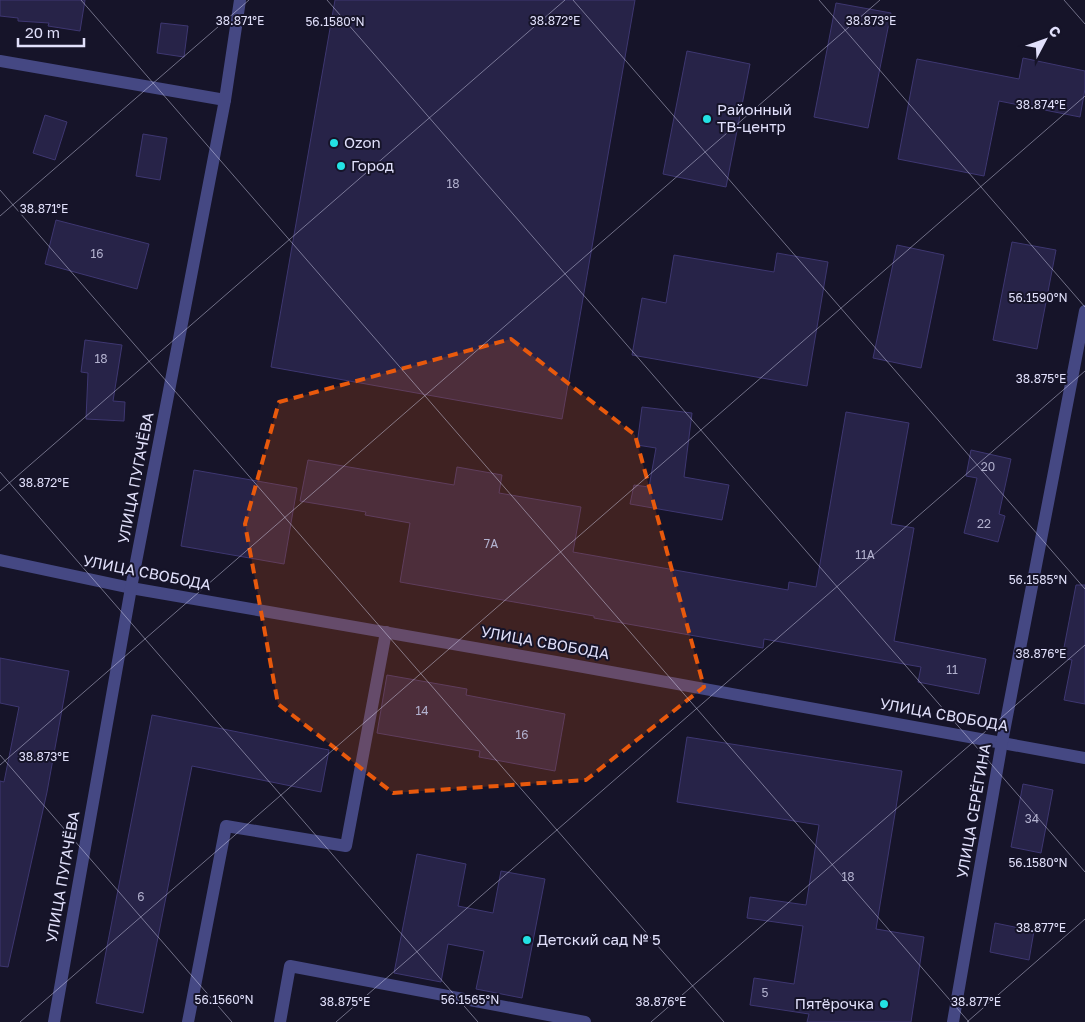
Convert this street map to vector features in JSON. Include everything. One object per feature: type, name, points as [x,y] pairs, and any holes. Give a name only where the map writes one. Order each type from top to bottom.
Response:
[{"type":"street","name":"УЛИЦА ПУГАЧЁВА","points":[[54,1022],[131,588],[225,100],[240,0]]},
{"type":"street","points":[[0,61],[225,100]]},
{"type":"street","name":"УЛИЦА СЕРЁГИНА","points":[[953,1022],[1002,742],[1085,311]]},
{"type":"street","name":"УЛИЦА СВОБОДА","points":[[0,560],[131,588],[556,662],[1085,758]]},
{"type":"street","points":[[188,1022],[226,826],[346,846],[386,632]]},
{"type":"street","points":[[280,1022],[290,966],[585,1022]]},
{"type":"highlighted area","points":[[511,339],[635,435],[704,687],[586,780],[393,793],[278,704],[245,524],[279,402]]},
{"type":"building","points":[[0,0],[85,0],[80,31],[48,26],[49,23],[18,21],[18,18],[0,16]]},
{"type":"building","points":[[335,0],[635,0],[562,419],[271,367]]},
{"type":"building","points":[[836,3],[891,13],[868,128],[814,117]]},
{"type":"building","points":[[161,23],[188,26],[184,57],[157,53]]},
{"type":"building","name":"Районный ТВ-центр","points":[[687,51],[750,64],[726,187],[663,174]]},
{"type":"building","points":[[1023,58],[1085,71],[1085,89],[1080,117],[999,101],[984,176],[898,159],[917,59],[1019,79]]},
{"type":"building","points":[[45,115],[67,122],[55,160],[33,153]]},
{"type":"building","points":[[143,134],[167,138],[160,180],[136,176]]},
{"type":"building","points":[[56,220],[149,244],[137,289],[45,264]]},
{"type":"building","points":[[1012,242],[1056,250],[1037,349],[993,340]]},
{"type":"building","points":[[897,245],[944,255],[921,368],[873,358]]},
{"type":"building","points":[[777,253],[828,262],[807,386],[632,355],[642,298],[666,303],[674,255],[774,272]]},
{"type":"building","points":[[85,340],[122,345],[113,401],[125,402],[124,421],[86,419],[88,373],[81,372]]},
{"type":"building","points":[[642,407],[692,413],[684,477],[729,485],[722,520],[630,504],[634,485],[649,487],[656,448],[637,445]]},
{"type":"building","points":[[846,412],[909,423],[891,524],[914,528],[894,641],[986,659],[979,694],[918,682],[921,667],[764,639],[763,648],[400,582],[410,523],[365,515],[366,512],[300,501],[308,460],[454,485],[457,467],[502,475],[499,493],[581,507],[573,552],[788,590],[789,582],[816,587]]},
{"type":"building","points":[[971,450],[1011,459],[999,514],[1005,516],[998,542],[964,533],[977,478],[966,476]]},
{"type":"building","points":[[194,470],[297,488],[284,564],[181,546]]},
{"type":"building","points":[[1076,585],[1085,585],[1085,704],[1064,700],[1072,660],[1062,658]]},
{"type":"building","points":[[0,658],[69,671],[47,792],[8,967],[0,966],[0,781],[4,782],[19,707],[0,703]]},
{"type":"building","points":[[387,675],[467,689],[466,695],[565,714],[555,771],[479,757],[480,751],[377,733]]},
{"type":"building","points":[[152,715],[329,750],[321,792],[192,766],[143,1013],[96,1003]]},
{"type":"building","points":[[687,737],[902,771],[876,929],[924,937],[911,1022],[807,1022],[809,1014],[750,1005],[754,978],[794,984],[803,926],[747,918],[750,897],[806,905],[819,825],[677,802]]},
{"type":"building","points":[[1023,784],[1053,790],[1041,853],[1011,847]]},
{"type":"building","points":[[417,854],[466,864],[458,906],[493,913],[501,871],[545,879],[522,998],[476,989],[484,951],[448,944],[441,982],[394,973]]},
{"type":"building","points":[[995,923],[1034,931],[1029,960],[990,952]]},
{"type":"place","name":"Районный ТВ-центр","points":[[707,119]]},
{"type":"place","name":"Ozon","points":[[334,143]]},
{"type":"place","name":"Город","points":[[341,166]]},
{"type":"place","name":"Детский сад № 5","points":[[527,940]]},
{"type":"place","name":"Пятёрочка","points":[[884,1004]]}]
